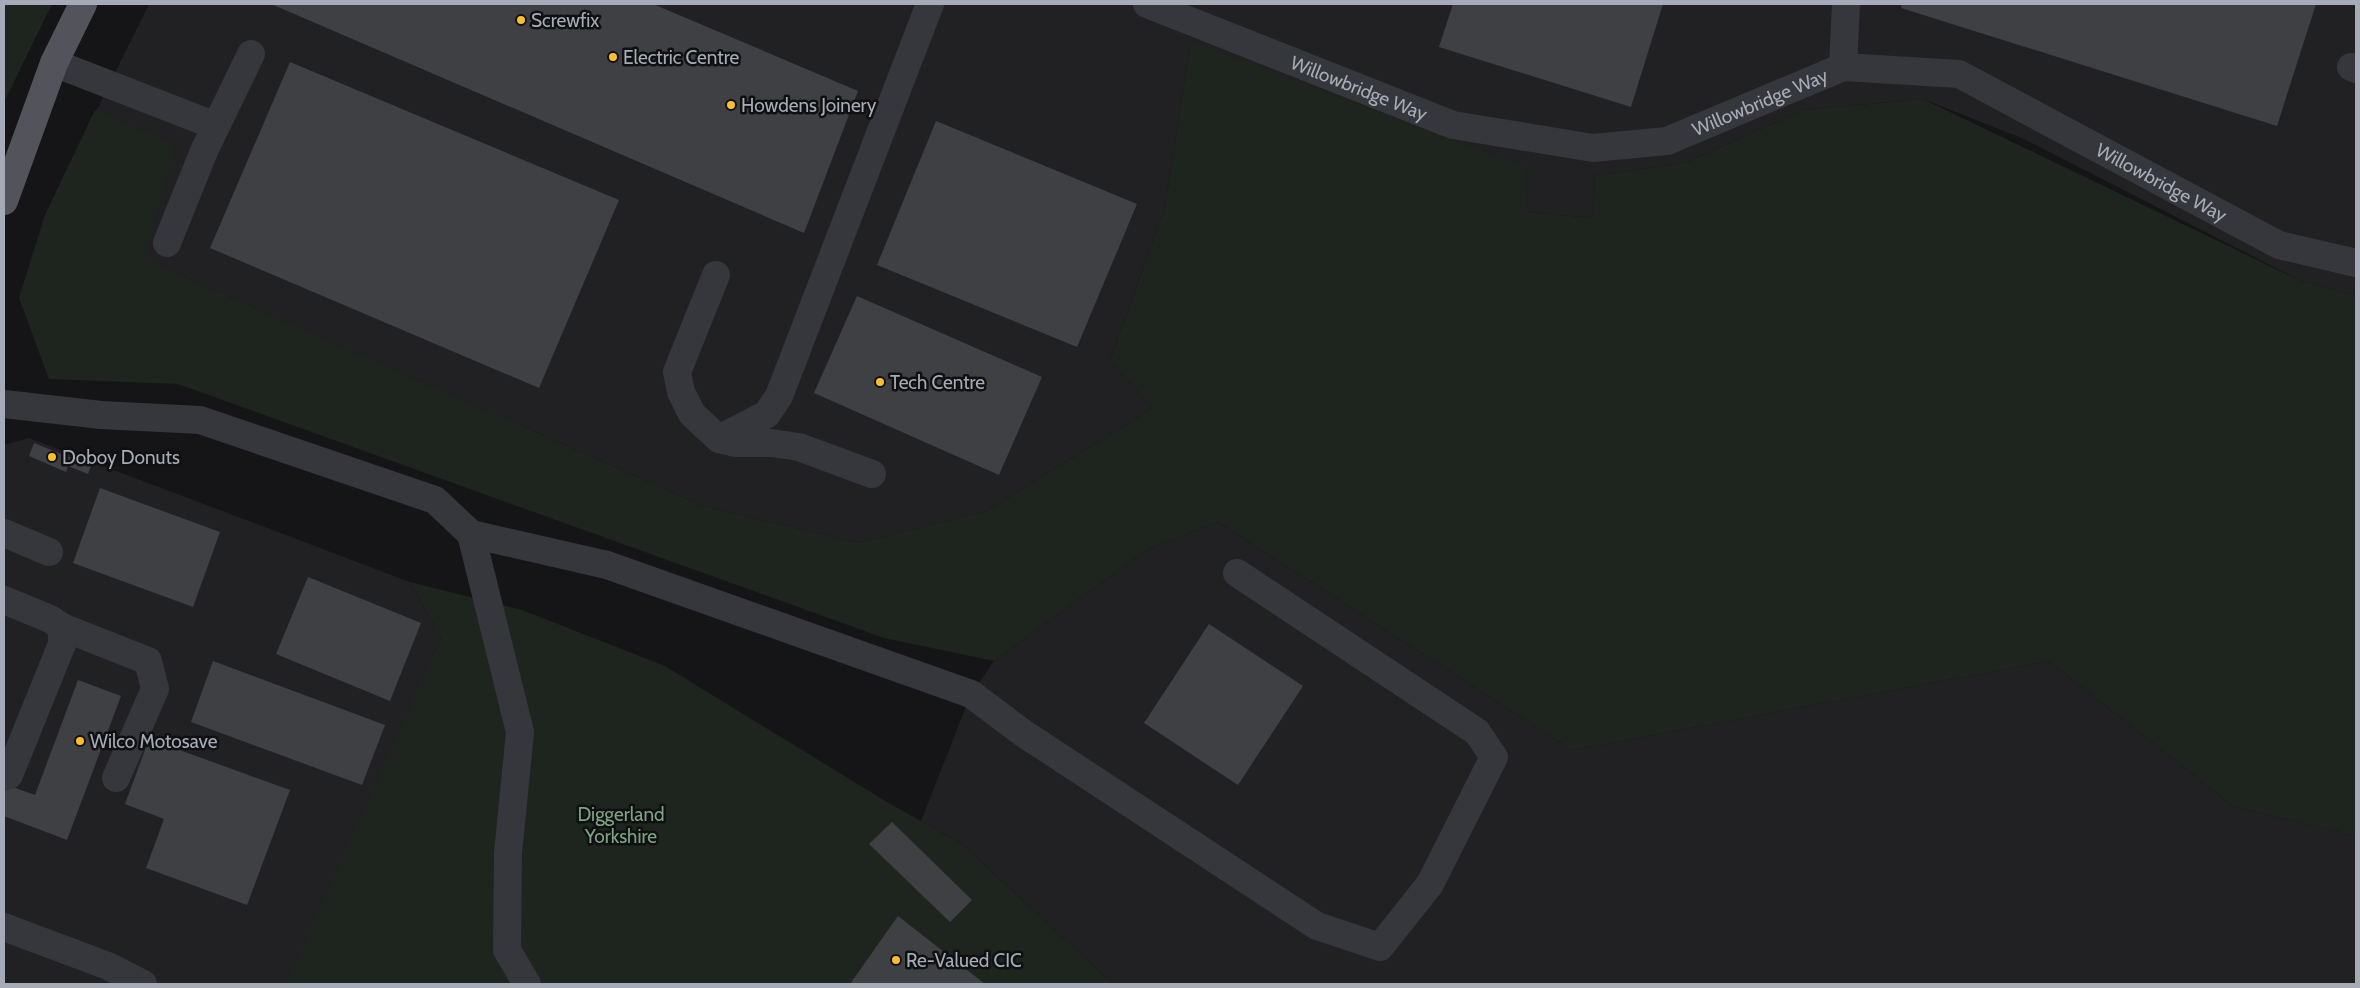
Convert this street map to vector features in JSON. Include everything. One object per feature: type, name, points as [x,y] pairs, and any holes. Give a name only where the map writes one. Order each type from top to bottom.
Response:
[{"type":"main road","points":[[4,201],[54,63],[83,4]]},
{"type":"street","points":[[719,439],[767,414],[779,396],[930,4]]},
{"type":"street","name":"Willowbridge Way","points":[[1147,4],[1453,125],[1593,148],[1667,141],[1844,67],[1959,74],[2279,245],[2356,263]]},
{"type":"street","points":[[1844,67],[1846,4]]},
{"type":"street","points":[[167,243],[216,126],[251,54]]},
{"type":"street","points":[[54,63],[216,126]]},
{"type":"street","points":[[716,275],[677,372],[681,392],[692,414],[719,439],[736,443],[771,443],[799,447],[872,474]]},
{"type":"street","points":[[4,404],[101,415],[200,420],[435,500],[471,534],[607,566],[971,694],[1023,733],[1317,926],[1380,947],[1430,884],[1494,757],[1477,732],[1237,573]]},
{"type":"street","points":[[4,533],[49,552]]},
{"type":"street","points":[[471,534],[520,732],[508,853],[507,950],[527,984]]},
{"type":"street","points":[[4,600],[50,619],[62,627],[148,661],[155,689],[116,778]]},
{"type":"street","points":[[4,777],[8,775],[62,644],[62,627]]},
{"type":"street","points":[[4,927],[108,966],[143,984]]},
{"type":"shaded area","points":[[149,4],[2356,4],[2356,296],[2299,280],[2024,139],[1923,99],[1803,110],[1685,163],[1595,176],[1593,218],[1526,212],[1191,41],[1165,207],[1110,361],[1153,408],[986,511],[858,543],[703,506],[45,215]]},
{"type":"shaded area","points":[[29,438],[410,582],[441,638],[291,984],[4,984],[4,445]]},
{"type":"shaded area","points":[[1218,522],[1572,750],[2049,661],[2233,806],[2356,836],[2356,984],[1113,984],[962,844],[921,821],[971,694],[994,661],[1148,549]]},
{"type":"green space","points":[[4,4],[52,4],[4,102]]},
{"type":"green space","points":[[1191,41],[1527,168],[1526,212],[1593,218],[1595,176],[1685,163],[1803,110],[1923,99],[2299,280],[2356,296],[2356,836],[2233,806],[2049,661],[1572,750],[1218,522],[1148,549],[994,661],[884,638],[178,384],[49,379],[19,298],[45,215],[95,110],[175,144],[145,259],[703,506],[858,543],[986,511],[1153,408],[1110,361],[1165,207]]},
{"type":"green space","name":"Diggerland Yorkshire","points":[[410,582],[522,610],[665,666],[887,802],[962,844],[1113,984],[286,984],[441,638]]},
{"type":"building","points":[[271,4],[653,4],[858,91],[804,233]]},
{"type":"building","points":[[1453,4],[1663,4],[1631,107],[1439,47]]},
{"type":"building","points":[[1902,4],[2316,4],[2277,126],[1901,8]]},
{"type":"building","points":[[290,62],[619,200],[539,388],[210,248]]},
{"type":"building","points":[[936,121],[1137,204],[1077,347],[877,265]]},
{"type":"building","points":[[857,296],[1042,377],[999,475],[814,393]]},
{"type":"building","points":[[34,443],[91,466],[88,474],[68,466],[66,472],[29,456]]},
{"type":"building","points":[[100,488],[220,532],[193,607],[73,563]]},
{"type":"building","points":[[308,577],[421,623],[390,701],[276,654]]},
{"type":"building","points":[[1209,624],[1303,686],[1238,785],[1144,723]]},
{"type":"building","points":[[213,661],[385,725],[362,785],[191,722]]},
{"type":"building","name":"Wilco Motosave","points":[[78,680],[121,696],[67,840],[4,816],[4,794],[7,785],[35,795]]},
{"type":"building","points":[[149,739],[290,790],[247,905],[146,868],[164,819],[125,804]]},
{"type":"building","points":[[892,822],[972,900],[950,922],[869,844]]},
{"type":"building","points":[[898,916],[985,984],[850,984]]},
{"type":"place","name":"Screwfix","points":[[521,20]]},
{"type":"place","name":"Electric Centre","points":[[613,57]]},
{"type":"place","name":"Howdens Joinery","points":[[731,105]]},
{"type":"place","name":"Tech Centre","points":[[880,382]]},
{"type":"place","name":"Doboy Donuts","points":[[52,457]]},
{"type":"place","name":"Wilco Motosave","points":[[80,741]]},
{"type":"place","name":"Re-Valued CIC","points":[[896,960]]}]
